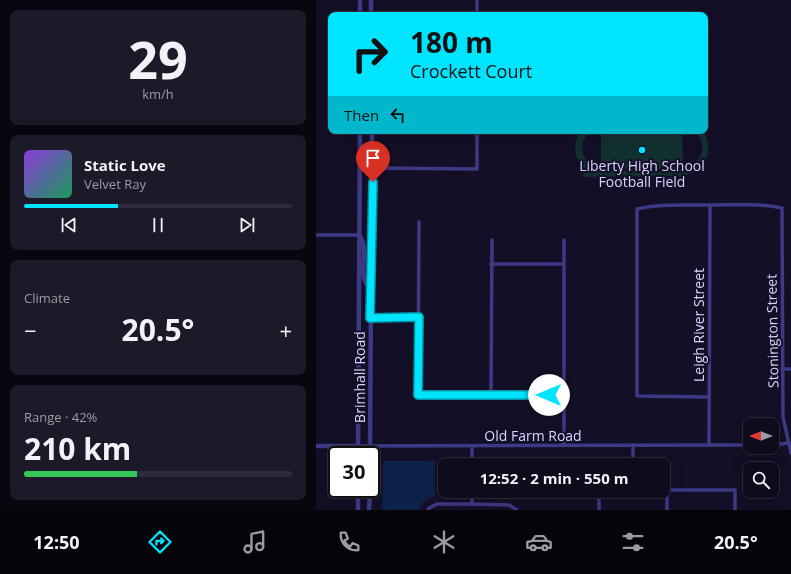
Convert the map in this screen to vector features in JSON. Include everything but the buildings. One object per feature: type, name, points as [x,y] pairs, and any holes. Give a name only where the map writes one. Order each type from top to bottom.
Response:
[{"type":"street","points":[[360,0],[360,12]]},
{"type":"street","points":[[371,0],[371,12]]},
{"type":"street","points":[[477,0],[477,12]]},
{"type":"street","name":"Brimhall Road","points":[[358,446],[360,134]]},
{"type":"street","name":"Brimhall Road","points":[[370,446],[372,134]]},
{"type":"street","points":[[373,168],[477,169],[477,134]]},
{"type":"street","points":[[709,396],[637,396],[637,209],[660,205],[710,205]]},
{"type":"street","name":"Stonington Street","points":[[710,205],[760,205],[782,208],[783,417],[791,453]]},
{"type":"street","name":"Leigh River Street","points":[[709,445],[710,205]]},
{"type":"street","points":[[419,222],[418,395],[564,395]]},
{"type":"street","points":[[316,235],[359,235],[364,249],[364,278],[370,292]]},
{"type":"street","points":[[491,395],[492,240]]},
{"type":"street","points":[[564,240],[564,446]]},
{"type":"street","points":[[491,264],[564,264]]},
{"type":"street","points":[[370,318],[419,317]]},
{"type":"street","points":[[782,369],[791,369]]},
{"type":"street","points":[[779,444],[789,443]]},
{"type":"street","points":[[633,445],[633,458]]},
{"type":"street","name":"Old Farm Road","points":[[380,446],[743,445]]},
{"type":"street","name":"Old Farm Road","points":[[316,446],[328,446]]},
{"type":"street","points":[[472,446],[472,458]]},
{"type":"street","points":[[670,490],[735,490],[735,510]]},
{"type":"street","points":[[358,498],[358,510]]},
{"type":"street","points":[[369,510],[370,498]]},
{"type":"street","points":[[472,498],[472,504]]},
{"type":"street","points":[[599,498],[599,510]]},
{"type":"street","points":[[666,498],[667,510]]},
{"type":"street","points":[[428,509],[437,504],[472,504],[509,505],[517,510]]},
{"type":"green space","points":[[579,134],[588,134],[583,142],[583,154],[589,164],[600,171],[682,171],[694,164],[701,154],[702,143],[696,134],[705,134],[708,153],[706,159],[698,168],[685,176],[583,177],[583,172],[587,171],[577,157],[575,147]]},
{"type":"green space","name":"Liberty High School Football Field","points":[[601,134],[682,134],[683,169],[601,169]]},
{"type":"water","points":[[383,461],[435,461],[435,495],[423,502],[419,510],[382,510]]},
{"type":"place","name":"Liberty High School Football Field","points":[[642,150]]},
{"type":"route","points":[[373,182],[370,318],[419,317],[418,395],[549,395]]}]
